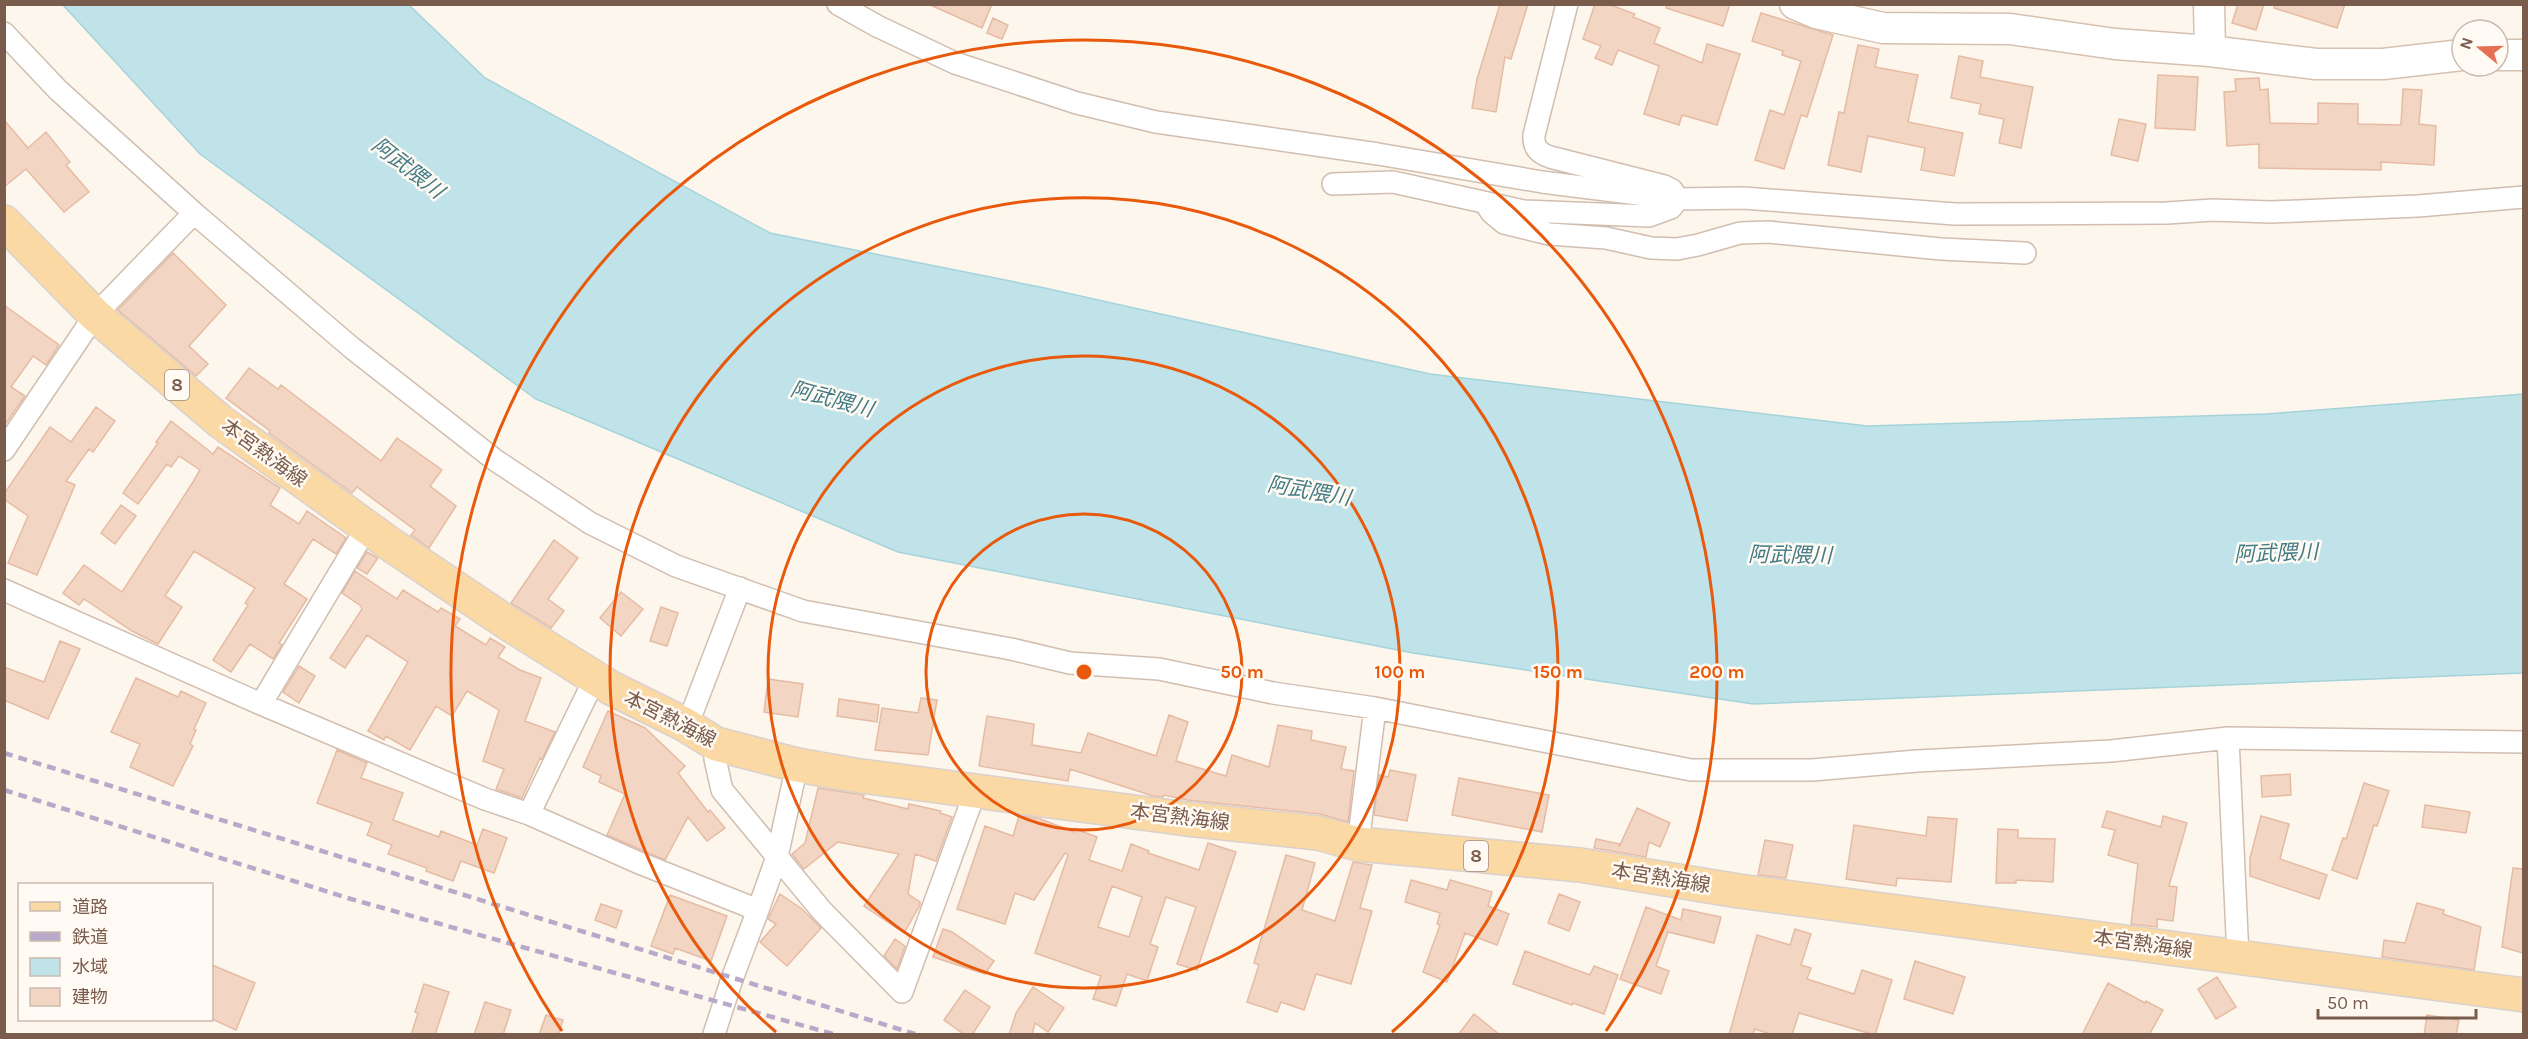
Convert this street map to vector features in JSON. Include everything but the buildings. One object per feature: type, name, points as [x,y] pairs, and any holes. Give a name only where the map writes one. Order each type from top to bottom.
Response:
[{"type":"main road","name":"本宮熱海線","points":[[4,222],[95,315],[221,422],[509,624],[595,678],[687,726],[716,744],[797,765],[975,792],[1318,833],[1358,844],[1580,866],[1739,891],[2032,928],[2523,995]]},
{"type":"street","points":[[838,4],[877,26],[955,63],[1077,103],[1156,122],[1378,154],[1542,182],[1678,199],[1743,198],[1967,214],[2167,213],[2213,210],[2271,212],[2418,206],[2523,198]]},
{"type":"street","points":[[1567,4],[1534,135],[1534,142],[1539,152],[1550,157],[1664,186],[1672,190],[1678,199]]},
{"type":"street","points":[[1795,4],[1825,15],[1883,28],[2010,29],[2115,44],[2210,51],[2316,64],[2383,64],[2450,56]]},
{"type":"street","points":[[2209,4],[2210,51]]},
{"type":"street","points":[[4,33],[58,90],[194,213],[352,348],[495,460],[590,523],[676,566],[803,610],[1011,649],[1070,663],[1159,669],[1273,693],[1374,708],[1691,770],[1812,770],[1917,760],[2111,751],[2229,738],[2523,742]]},
{"type":"street","points":[[1333,184],[1393,182],[1524,211],[1649,216],[1671,208],[1678,199]]},
{"type":"street","points":[[1485,203],[1492,213],[1504,223],[1549,234],[1606,238],[1651,249],[1688,247],[1740,233],[1768,232],[1941,249],[2025,253]]},
{"type":"street","points":[[4,450],[95,315],[194,213]]},
{"type":"street","points":[[261,704],[368,527]]},
{"type":"street","points":[[687,726],[740,588]]},
{"type":"street","points":[[4,590],[261,704],[485,799],[529,814],[637,862],[758,910]]},
{"type":"street","points":[[529,814],[595,678]]},
{"type":"street","points":[[1358,844],[1374,708]]},
{"type":"street","points":[[2229,738],[2238,957]]},
{"type":"street","points":[[716,744],[715,759],[722,790],[822,911],[902,992],[975,792]]},
{"type":"street","points":[[714,1035],[777,857],[797,765]]},
{"type":"water","name":"阿武隈川","points":[[63,5],[409,5],[485,78],[770,233],[1040,287],[1430,374],[1867,426],[2266,414],[2523,394],[2523,673],[1753,704],[1413,653],[898,552],[536,399],[200,154]]},
{"type":"railway","points":[[4,753],[915,1034]]},
{"type":"railway","points":[[4,790],[351,899],[833,1034]]}]
